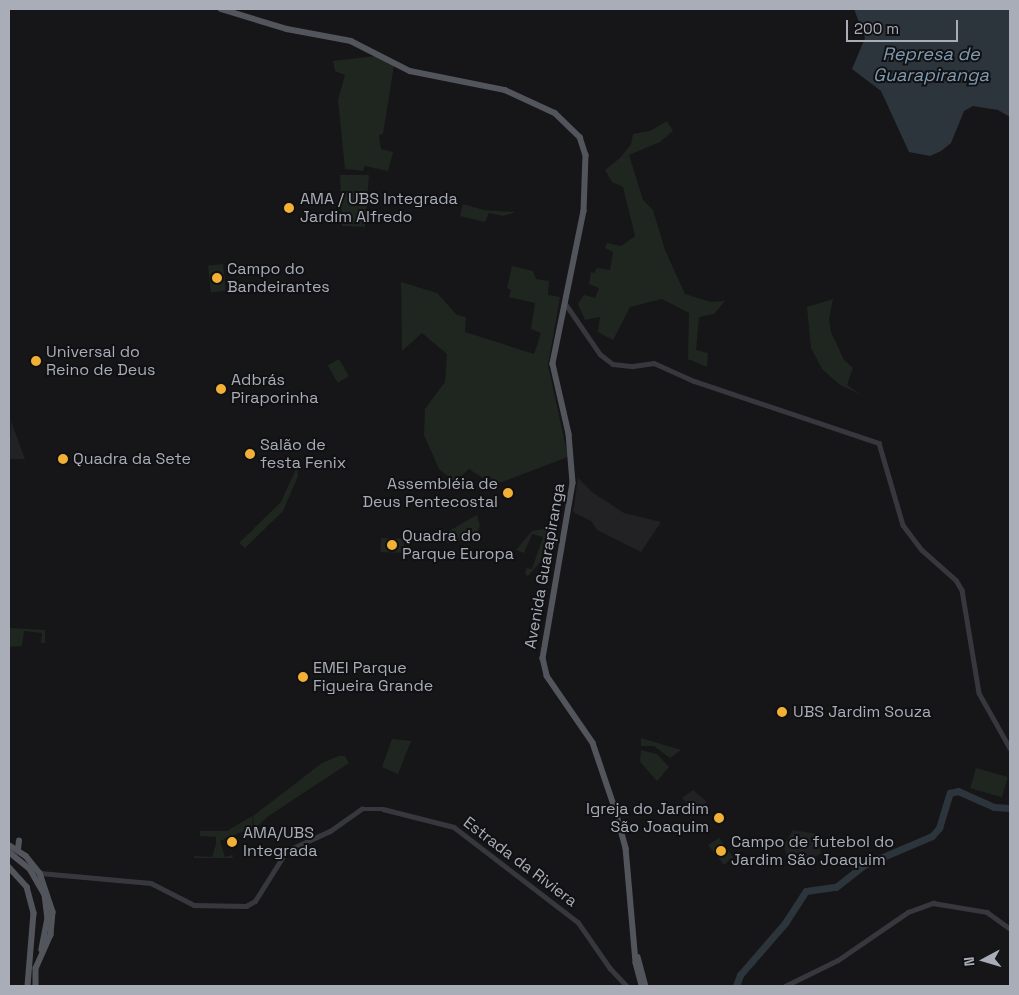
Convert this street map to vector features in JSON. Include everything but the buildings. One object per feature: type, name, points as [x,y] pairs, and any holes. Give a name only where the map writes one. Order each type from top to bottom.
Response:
[{"type":"main road","name":"Avenida Guarapiranga","points":[[221,9],[280,27],[351,41],[410,71],[505,90],[540,104],[569,124],[580,137],[586,162],[581,231],[553,364],[569,434],[574,483],[543,658],[547,676],[593,743],[614,805],[629,870],[636,954],[642,986]]},
{"type":"main road","points":[[18,850],[19,841]]},
{"type":"main road","points":[[9,845],[18,850],[40,873],[46,883],[53,912],[47,946],[37,963]]},
{"type":"main road","points":[[9,852],[30,869],[45,895],[48,918],[44,944],[37,963],[36,986]]},
{"type":"main road","points":[[9,867],[27,887],[34,913],[28,986]]},
{"type":"main road","name":"Avenida Guarapiranga","points":[[636,954],[646,986]]},
{"type":"street","points":[[565,303],[609,362],[626,366],[654,363],[694,381],[878,443],[903,525],[922,550],[956,580],[962,590],[980,693],[1010,748]]},
{"type":"street","name":"Estrada da Riviera","points":[[40,873],[147,882],[194,905],[246,906],[255,901],[284,855],[293,848],[330,830],[362,809],[392,810],[454,827],[578,922],[610,968],[627,986]]},
{"type":"street","points":[[46,883],[53,875]]},
{"type":"street","points":[[785,986],[838,960],[908,912],[933,903],[987,912],[1010,929]]},
{"type":"shaded area","points":[[376,56],[394,65],[383,134],[379,135],[381,149],[393,152],[388,171],[365,166],[363,171],[345,169],[338,100],[345,75],[335,71],[333,61]]},
{"type":"shaded area","points":[[667,121],[673,131],[660,142],[629,155],[643,200],[653,210],[665,250],[685,294],[711,302],[725,301],[714,314],[699,317],[696,350],[708,353],[707,367],[688,359],[689,313],[662,299],[630,307],[613,340],[598,332],[600,317],[585,320],[578,304],[584,295],[595,298],[599,288],[589,284],[591,272],[594,273],[597,268],[610,270],[613,252],[605,248],[607,243],[621,246],[635,236],[623,187],[612,182],[605,170],[620,158],[631,144],[633,134],[650,131]]},
{"type":"shaded area","points":[[340,175],[369,175],[365,227],[342,226]]},
{"type":"shaded area","points":[[463,204],[484,210],[516,212],[503,216],[489,213],[485,222],[460,216]]},
{"type":"shaded area","name":"Campo do Bandeirantes","points":[[223,264],[226,291],[211,292],[208,266]]},
{"type":"shaded area","points":[[512,266],[533,271],[536,279],[549,281],[548,295],[560,297],[548,365],[568,457],[502,482],[492,482],[490,476],[483,478],[469,469],[455,482],[439,469],[424,435],[425,409],[445,382],[447,354],[422,333],[402,351],[401,282],[437,293],[457,315],[466,317],[465,332],[534,354],[541,333],[531,329],[535,303],[509,297],[511,290],[507,288]]},
{"type":"shaded area","points":[[833,299],[829,319],[831,332],[844,360],[853,368],[847,385],[860,394],[840,385],[822,369],[811,348],[807,307]]},
{"type":"shaded area","points":[[339,359],[349,376],[338,383],[328,366]]},
{"type":"shaded area","points":[[11,421],[25,459],[9,459]]},
{"type":"shaded area","points":[[297,467],[298,476],[283,511],[245,548],[239,543],[281,502]]},
{"type":"shaded area","points":[[578,478],[592,492],[624,513],[661,522],[641,552],[597,530],[591,521],[573,512]]},
{"type":"shaded area","points":[[477,515],[480,526],[474,538],[448,543],[440,536]]},
{"type":"shaded area","points":[[551,528],[557,543],[528,576],[525,574],[526,568],[532,569],[543,537],[532,534],[524,553],[516,550],[532,531]]},
{"type":"shaded area","name":"Quadra do Parque Europa","points":[[381,538],[404,539],[403,553],[381,552]]},
{"type":"shaded area","points":[[9,628],[45,630],[45,643],[41,643],[42,633],[24,631],[22,646],[9,647]]},
{"type":"shaded area","points":[[641,738],[681,750],[670,758],[654,746],[641,746]]},
{"type":"shaded area","points":[[392,739],[411,741],[398,774],[382,767]]},
{"type":"shaded area","points":[[641,750],[657,754],[669,767],[657,781],[640,762]]},
{"type":"shaded area","points":[[339,756],[345,756],[349,763],[267,817],[254,830],[253,816],[322,763]]},
{"type":"shaded area","points":[[976,768],[1008,777],[1002,797],[970,788]]},
{"type":"shaded area","points":[[693,790],[707,802],[695,813],[682,798]]},
{"type":"shaded area","points":[[252,816],[253,827],[220,841],[225,857],[232,855],[233,858],[194,858],[194,856],[212,857],[216,844],[216,837],[200,836],[200,831],[227,831]]},
{"type":"shaded area","points":[[793,830],[817,834],[821,853],[804,865],[788,861],[784,845]]},
{"type":"shaded area","name":"Campo de futebol do Jardim São Joaquim","points":[[719,838],[733,857],[724,865],[708,845]]},
{"type":"water","name":"Represa de Guarapiranga","points":[[854,9],[1010,9],[1010,117],[998,110],[973,106],[964,111],[951,143],[941,151],[930,156],[909,152],[881,91],[852,69],[865,38]]},
{"type":"waterway","points":[[736,986],[740,975],[785,923],[806,891],[836,887],[864,865],[932,836],[939,828],[950,793],[958,791],[994,807],[1010,808]]},
{"type":"place","name":"AMA / UBS Integrada Jardim Alfredo","points":[[289,208]]},
{"type":"place","name":"Campo do Bandeirantes","points":[[217,278]]},
{"type":"place","name":"Universal do Reino de Deus","points":[[36,361]]},
{"type":"place","name":"Adbrás Piraporinha","points":[[221,389]]},
{"type":"place","name":"Salão de festa Fenix","points":[[250,454]]},
{"type":"place","name":"Quadra da Sete","points":[[63,459]]},
{"type":"place","name":"Assembléia de Deus Pentecostal","points":[[508,493]]},
{"type":"place","name":"Quadra do Parque Europa","points":[[392,545]]},
{"type":"place","name":"EMEI Parque Figueira Grande","points":[[303,677]]},
{"type":"place","name":"UBS Jardim Souza","points":[[782,712]]},
{"type":"place","name":"Igreja do Jardim São Joaquim","points":[[719,818]]},
{"type":"place","name":"AMA/UBS Integrada","points":[[232,842]]},
{"type":"place","name":"Campo de futebol do Jardim São Joaquim","points":[[721,851]]}]
